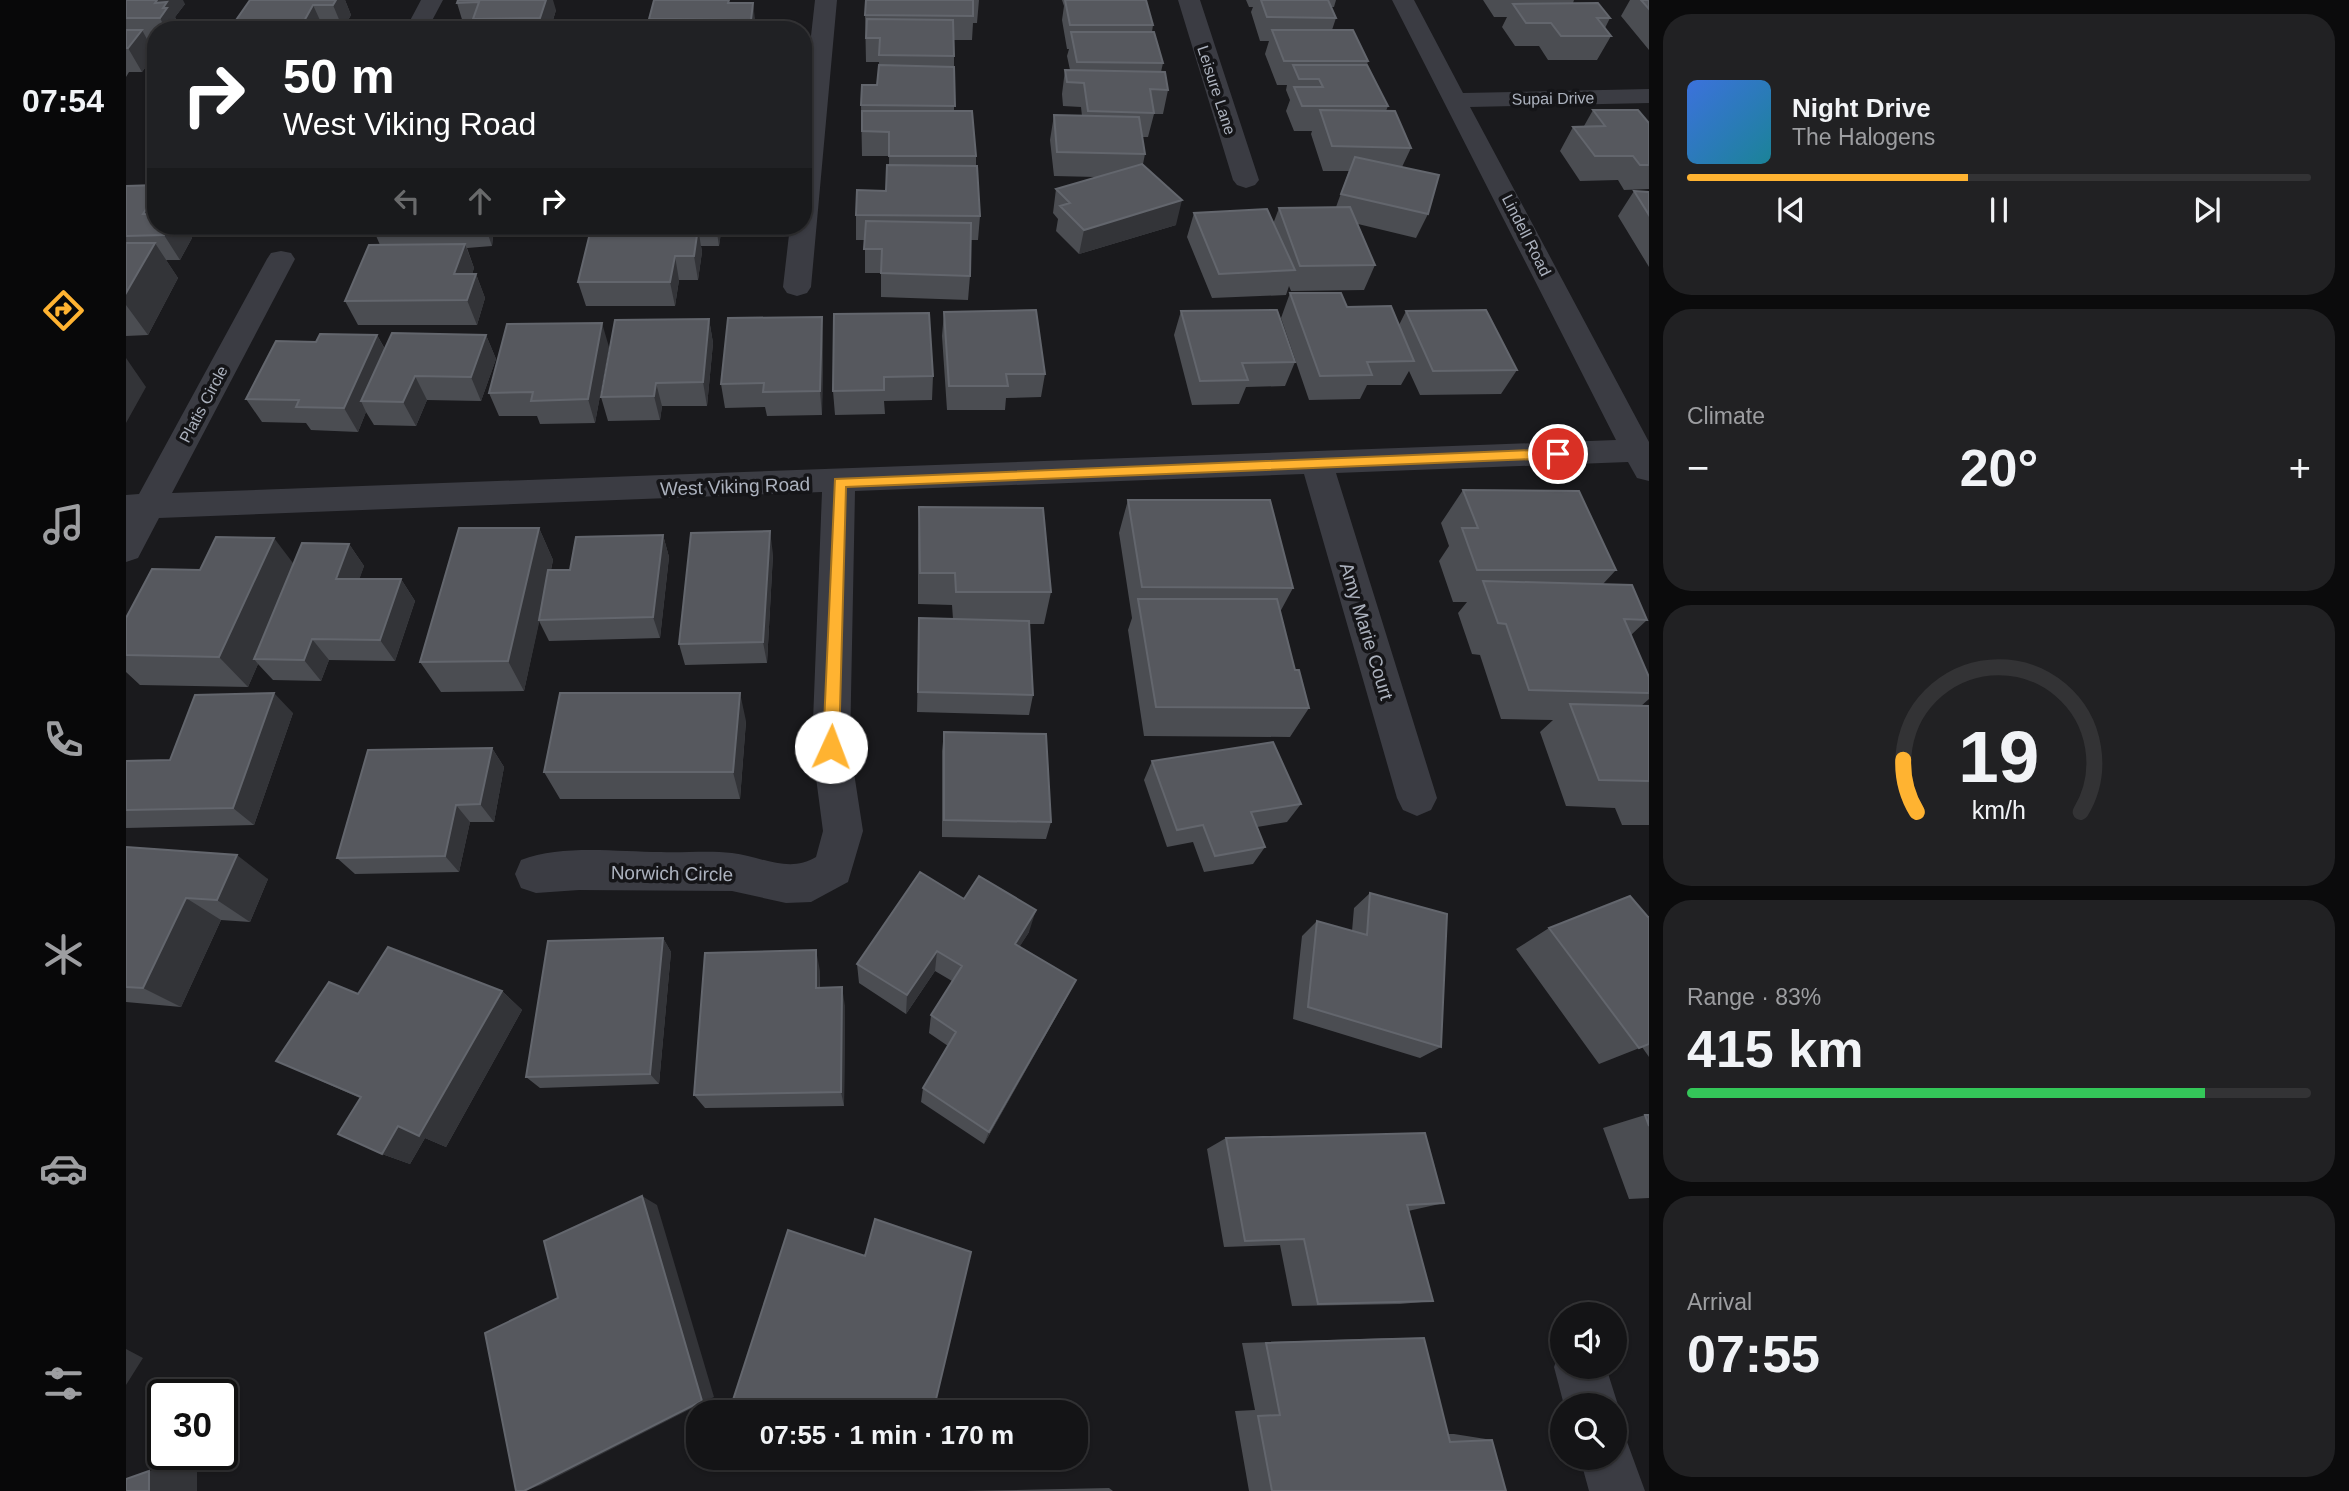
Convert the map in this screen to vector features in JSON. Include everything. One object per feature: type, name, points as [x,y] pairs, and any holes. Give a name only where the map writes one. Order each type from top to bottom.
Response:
[{"type":"street","points":[[421,21],[432,0]]},
{"type":"street","points":[[812,139],[826,0]]},
{"type":"street","name":"Leisure Lane","points":[[1189,0],[1246,180]]},
{"type":"street","name":"Lindell Road","points":[[1404,0],[1644,461]]},
{"type":"street","name":"Supai Drive","points":[[1457,100],[1649,96]]},
{"type":"street","points":[[797,287],[802,235]]},
{"type":"street","name":"Platis Circle","points":[[126,549],[137,506],[281,259]]},
{"type":"street","name":"West Viking Road","points":[[137,506],[1317,464],[1644,461]]},
{"type":"street","name":"Amy Marie Court","points":[[1317,464],[1417,798]]},
{"type":"street","name":"Norwich Circle","points":[[536,874],[579,871],[732,872],[786,884],[811,883],[833,869],[843,831],[831,747],[839,482]]},
{"type":"street","points":[[1611,1470],[1617,1491]]},
{"type":"building","points":[[126,0],[157,0],[155,3],[167,2],[163,8],[167,8],[160,18],[126,18]]},
{"type":"building","points":[[250,0],[336,0],[333,5],[313,5],[304,21],[235,21]]},
{"type":"building","points":[[458,0],[546,0],[540,18],[473,19],[479,2],[457,3]]},
{"type":"building","points":[[654,0],[729,0],[728,3],[753,3],[751,20],[649,19]]},
{"type":"building","points":[[866,0],[973,0],[973,16],[865,15]]},
{"type":"building","points":[[1065,0],[1146,0],[1153,25],[1070,25]]},
{"type":"building","points":[[1261,0],[1328,0],[1336,18],[1267,17]]},
{"type":"building","points":[[1641,0],[1649,0],[1649,9]]},
{"type":"building","points":[[1598,3],[1610,18],[1597,18],[1611,36],[1561,36],[1551,23],[1526,23],[1513,4]]},
{"type":"building","points":[[867,19],[953,20],[954,56],[879,55],[880,38],[866,38]]},
{"type":"building","points":[[126,30],[142,30],[128,48],[126,48]]},
{"type":"building","points":[[1272,30],[1353,30],[1368,61],[1284,61]]},
{"type":"building","points":[[1071,32],[1154,32],[1163,63],[1077,62]]},
{"type":"building","points":[[879,65],[954,67],[955,106],[861,105],[862,85],[877,85]]},
{"type":"building","points":[[1293,65],[1367,65],[1388,106],[1302,106],[1294,87],[1323,87],[1319,79],[1299,79]]},
{"type":"building","points":[[1065,70],[1165,72],[1168,90],[1150,89],[1154,113],[1088,111],[1084,83],[1067,82]]},
{"type":"building","points":[[1320,110],[1395,111],[1411,148],[1332,146]]},
{"type":"building","points":[[1593,110],[1638,110],[1649,123],[1649,165],[1640,165],[1633,156],[1595,156],[1573,127],[1605,126]]},
{"type":"building","points":[[862,111],[972,111],[976,156],[889,156],[889,132],[862,131]]},
{"type":"building","points":[[1054,115],[1139,117],[1145,154],[1057,152]]},
{"type":"building","points":[[1355,157],[1439,175],[1428,214],[1341,194]]},
{"type":"building","points":[[1142,164],[1182,200],[1084,230],[1060,206],[1070,203],[1056,189]]},
{"type":"building","points":[[887,165],[977,166],[980,216],[856,215],[857,190],[886,191]]},
{"type":"building","points":[[147,185],[147,208],[143,214],[147,214],[147,235],[164,235],[126,236],[126,186]]},
{"type":"building","points":[[1634,191],[1649,192],[1649,215]]},
{"type":"building","points":[[1350,207],[1375,265],[1300,266],[1279,208]]},
{"type":"building","points":[[1267,209],[1295,270],[1219,274],[1194,213]]},
{"type":"building","points":[[866,221],[971,223],[970,276],[881,273],[882,249],[864,249]]},
{"type":"building","points":[[590,235],[697,235],[694,256],[675,256],[670,282],[578,282]]},
{"type":"building","points":[[126,243],[155,243],[126,293]]},
{"type":"building","points":[[465,244],[454,274],[476,274],[467,300],[345,301],[369,245]]},
{"type":"building","points":[[1290,293],[1341,293],[1347,307],[1391,306],[1414,361],[1367,362],[1372,375],[1320,376]]},
{"type":"building","points":[[1036,310],[1045,374],[1006,374],[1008,386],[949,386],[944,312]]},
{"type":"building","points":[[1277,310],[1295,362],[1242,363],[1248,380],[1200,381],[1181,311]]},
{"type":"building","points":[[1486,310],[1517,370],[1433,371],[1406,311]]},
{"type":"building","points":[[929,313],[933,376],[884,377],[884,390],[833,391],[834,314]]},
{"type":"building","points":[[822,317],[820,391],[763,392],[764,383],[721,384],[728,318]]},
{"type":"building","points":[[709,319],[703,382],[656,383],[654,396],[601,397],[615,320]]},
{"type":"building","points":[[602,323],[588,399],[531,401],[533,392],[489,393],[507,324]]},
{"type":"building","points":[[392,333],[486,335],[471,377],[415,376],[403,402],[361,401]]},
{"type":"building","points":[[320,334],[377,335],[344,408],[296,407],[299,400],[246,399],[276,341],[316,342]]},
{"type":"building","points":[[1463,490],[1579,491],[1616,570],[1477,570],[1462,528],[1478,528]]},
{"type":"building","points":[[1128,500],[1270,500],[1293,588],[1142,587]]},
{"type":"building","points":[[919,507],[1043,508],[1051,592],[956,592],[955,573],[920,573]]},
{"type":"building","points":[[459,528],[539,528],[508,661],[420,662]]},
{"type":"building","points":[[770,531],[763,642],[679,644],[691,533]]},
{"type":"building","points":[[663,535],[653,617],[539,620],[548,570],[570,570],[576,537]]},
{"type":"building","points":[[216,537],[274,538],[219,657],[126,655],[126,618],[152,569],[200,570]]},
{"type":"building","points":[[302,543],[349,544],[336,579],[401,579],[380,640],[312,639],[304,660],[254,659]]},
{"type":"building","points":[[1483,581],[1632,585],[1647,620],[1624,619],[1649,677],[1649,693],[1529,690],[1506,624],[1498,623]]},
{"type":"building","points":[[1138,599],[1277,599],[1295,670],[1299,670],[1309,708],[1156,707]]},
{"type":"building","points":[[919,618],[1029,621],[1033,695],[918,692]]},
{"type":"building","points":[[274,693],[233,808],[126,810],[126,761],[170,760],[195,695]]},
{"type":"building","points":[[560,693],[740,693],[733,772],[544,772]]},
{"type":"building","points":[[1570,704],[1649,706],[1649,781],[1599,780]]},
{"type":"building","points":[[944,732],[1046,734],[1051,822],[944,820]]},
{"type":"building","points":[[1273,742],[1301,804],[1251,812],[1265,847],[1215,856],[1203,825],[1177,830],[1152,761]]},
{"type":"building","points":[[492,748],[480,804],[456,805],[445,856],[337,858],[368,750]]},
{"type":"building","points":[[126,847],[237,855],[217,900],[186,898],[143,988],[126,987]]},
{"type":"building","points":[[920,872],[964,899],[979,876],[1036,910],[1015,944],[1076,980],[989,1132],[923,1088],[956,1032],[931,1015],[962,966],[937,951],[907,995],[857,964]]},
{"type":"building","points":[[1370,893],[1447,914],[1441,1047],[1308,1007],[1317,921],[1367,935]]},
{"type":"building","points":[[1630,896],[1649,917],[1649,1044],[1639,1048],[1549,928]]},
{"type":"building","points":[[663,938],[650,1074],[526,1077],[548,941]]},
{"type":"building","points":[[388,947],[502,991],[419,1136],[398,1126],[382,1154],[338,1134],[361,1097],[276,1061],[329,982],[358,994]]},
{"type":"building","points":[[816,950],[816,988],[842,987],[841,1092],[694,1095],[705,953]]},
{"type":"building","points":[[1425,1133],[1444,1203],[1407,1205],[1433,1301],[1318,1304],[1304,1239],[1245,1241],[1226,1138]]},
{"type":"building","points":[[642,1196],[702,1400],[686,1400],[686,1409],[524,1491],[516,1491],[485,1333],[558,1298],[544,1241]]},
{"type":"building","points":[[875,1219],[971,1252],[936,1400],[733,1400],[788,1230],[865,1256]]},
{"type":"building","points":[[1424,1338],[1450,1442],[1492,1440],[1506,1491],[1272,1491],[1258,1416],[1280,1415],[1266,1343]]},
{"type":"building","points":[[149,1471],[149,1491],[126,1491],[126,1479]]},
{"type":"route","points":[[831,747],[839,482],[1558,454]]}]
